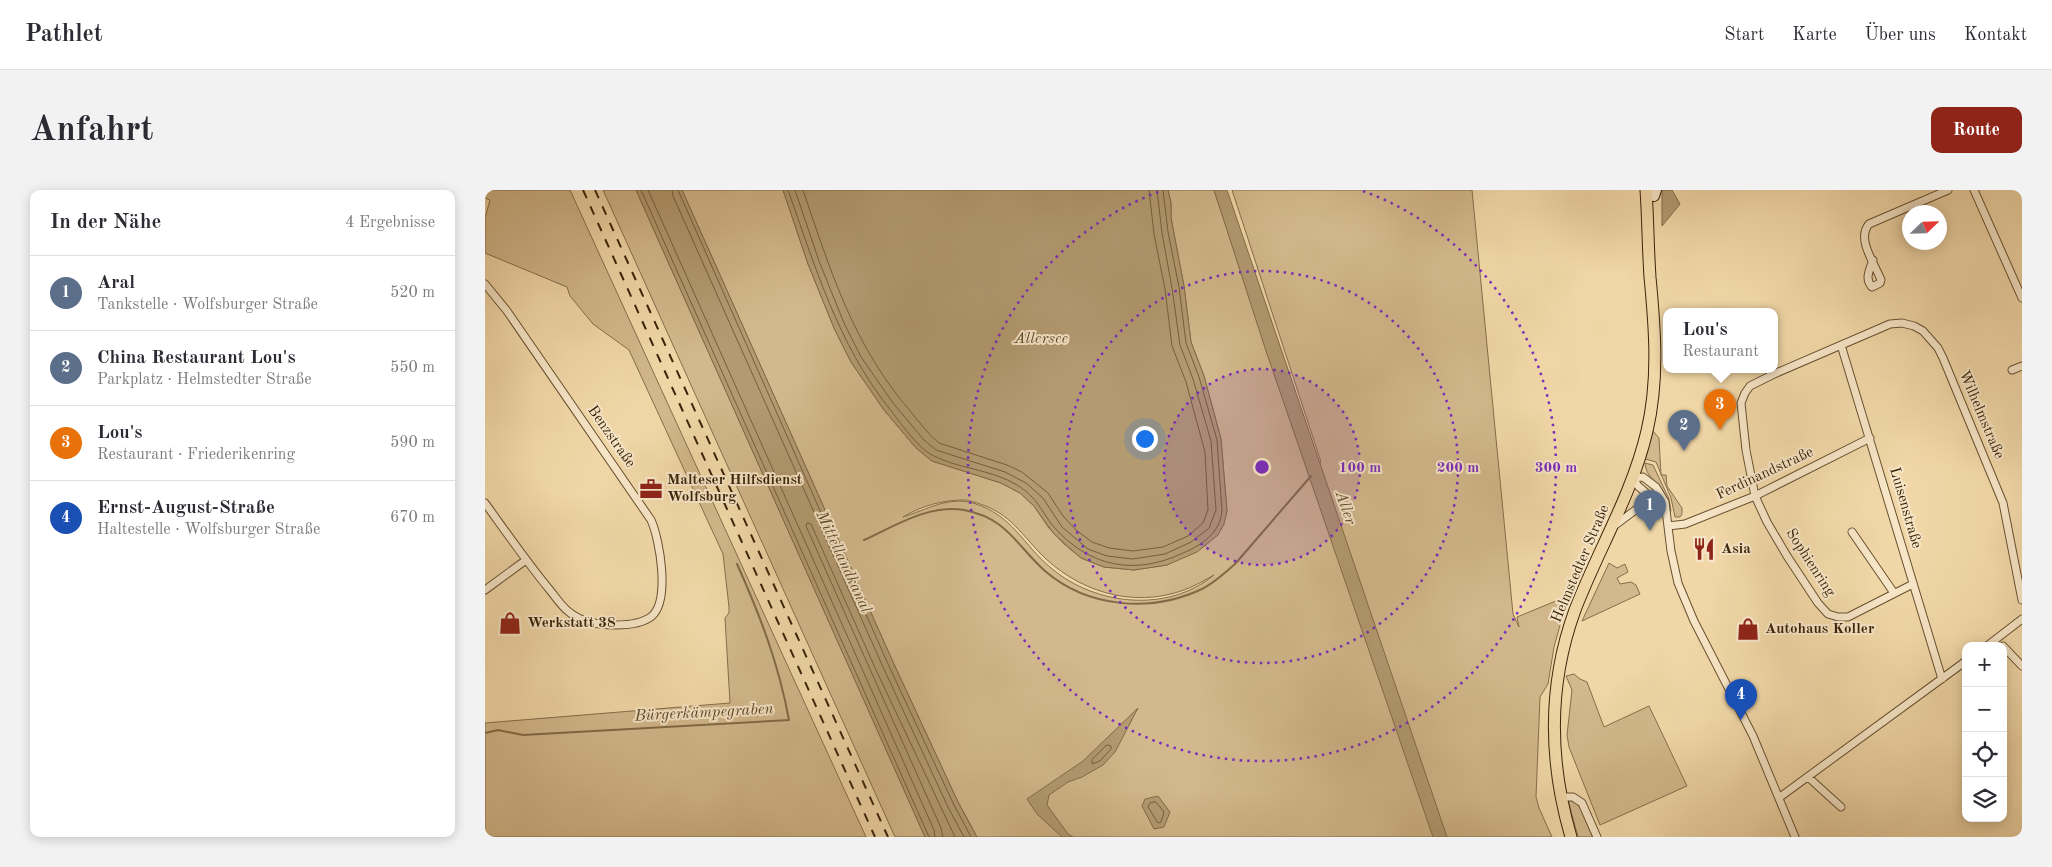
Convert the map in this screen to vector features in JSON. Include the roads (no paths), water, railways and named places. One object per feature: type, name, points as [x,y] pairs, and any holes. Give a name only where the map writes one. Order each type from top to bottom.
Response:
[{"type":"main road","name":"Helmstedter Straße","points":[[1571,837],[1560,797],[1555,767],[1554,726],[1559,670],[1575,611],[1633,478],[1647,431],[1655,365],[1654,304],[1656,275],[1652,192]]},
{"type":"street","points":[[1873,260],[1864,241],[1864,233],[1869,224],[1948,190]]},
{"type":"street","points":[[1974,190],[2022,298]]},
{"type":"street","name":"Benzstraße","points":[[485,284],[507,311],[651,520],[659,543],[661,599],[653,615],[644,621],[631,624],[593,624],[567,611],[526,560],[485,503]]},
{"type":"street","name":"Wilhelmstraße","points":[[1778,372],[1876,329],[1902,323],[1923,331],[1938,348],[2003,503],[2022,600]]},
{"type":"street","name":"Luisenstraße","points":[[1841,345],[1942,679]]},
{"type":"street","points":[[2013,370],[2022,366]]},
{"type":"street","name":"Wilhelmstraße","points":[[1755,496],[1746,450],[1741,404],[1750,386],[1776,373]]},
{"type":"street","name":"Ferdinandstraße","points":[[1669,526],[1685,524],[1755,496],[1870,438]]},
{"type":"street","points":[[1667,513],[1659,503],[1638,486],[1633,478],[1643,477],[1655,487],[1665,502],[1667,513],[1669,526],[1674,567],[1687,606],[1753,736],[1780,797],[1795,837]]},
{"type":"street","name":"Sophienring","points":[[1755,496],[1767,522],[1787,556],[1818,603],[1828,614],[1837,617],[1848,617],[1913,584]]},
{"type":"street","points":[[1612,528],[1641,505],[1659,503]]},
{"type":"street","points":[[1852,532],[1894,593]]},
{"type":"street","points":[[485,590],[526,560]]},
{"type":"street","points":[[1992,642],[2022,619]]},
{"type":"street","points":[[1996,639],[1999,642]]},
{"type":"street","points":[[2007,650],[2022,666]]},
{"type":"street","points":[[1780,797],[1962,664]]},
{"type":"street","points":[[1807,777],[1841,807]]},
{"type":"street","points":[[1560,797],[1573,797],[1581,804],[1597,837]]},
{"type":"water","name":"Mittellandkanal","points":[[636,190],[682,190],[893,662],[958,802],[977,837],[925,837]]},
{"type":"water","name":"Allersee","points":[[783,190],[1168,190],[1191,342],[1204,376],[1221,439],[1227,511],[1224,524],[1218,535],[1197,552],[1167,565],[1134,570],[1104,567],[1081,558],[1054,534],[1034,506],[1020,493],[1001,483],[932,461],[916,448],[884,410],[851,362],[834,328],[808,264]]},
{"type":"water","points":[[1214,190],[1227,190],[1447,837],[1433,837],[1265,348]]},
{"type":"water","points":[[1662,190],[1672,190],[1680,204],[1662,226]]},
{"type":"water","points":[[1138,708],[1115,752],[1103,765],[1082,777],[1068,782],[1049,795],[1047,805],[1068,834],[1073,837],[1062,837],[1037,814],[1027,799],[1083,761]]},
{"type":"water","points":[[1158,796],[1170,812],[1164,827],[1154,829],[1142,806],[1145,799]]},
{"type":"waterway","name":"Bürgerkämpegraben","points":[[864,540],[925,513],[938,510],[964,510],[991,519],[1001,526],[1045,571],[1081,593],[1120,603],[1162,602],[1202,589],[1235,564],[1311,476]]},
{"type":"waterway","name":"Bürgerkämpegraben","points":[[485,733],[498,730],[523,735],[789,720],[768,640],[737,564]]},
{"type":"railway","points":[[583,190],[875,837]]},
{"type":"railway","points":[[595,190],[888,837]]},
{"type":"place","name":"Lou's","points":[[1720,430]]},
{"type":"place","name":"China Restaurant Lou's","points":[[1684,451]]},
{"type":"place","name":"Malteser Hilfsdienst Wolfsburg","points":[[651,489]]},
{"type":"place","name":"Aral","points":[[1650,531]]},
{"type":"place","name":"Asia","points":[[1704,549]]},
{"type":"place","name":"Werkstatt 38","points":[[510,623]]},
{"type":"place","name":"Autohaus Koller","points":[[1748,629]]},
{"type":"place","name":"Ernst-August-Straße","points":[[1741,720]]},
{"type":"water label","name":"Aller","points":[[1345,508]]}]
